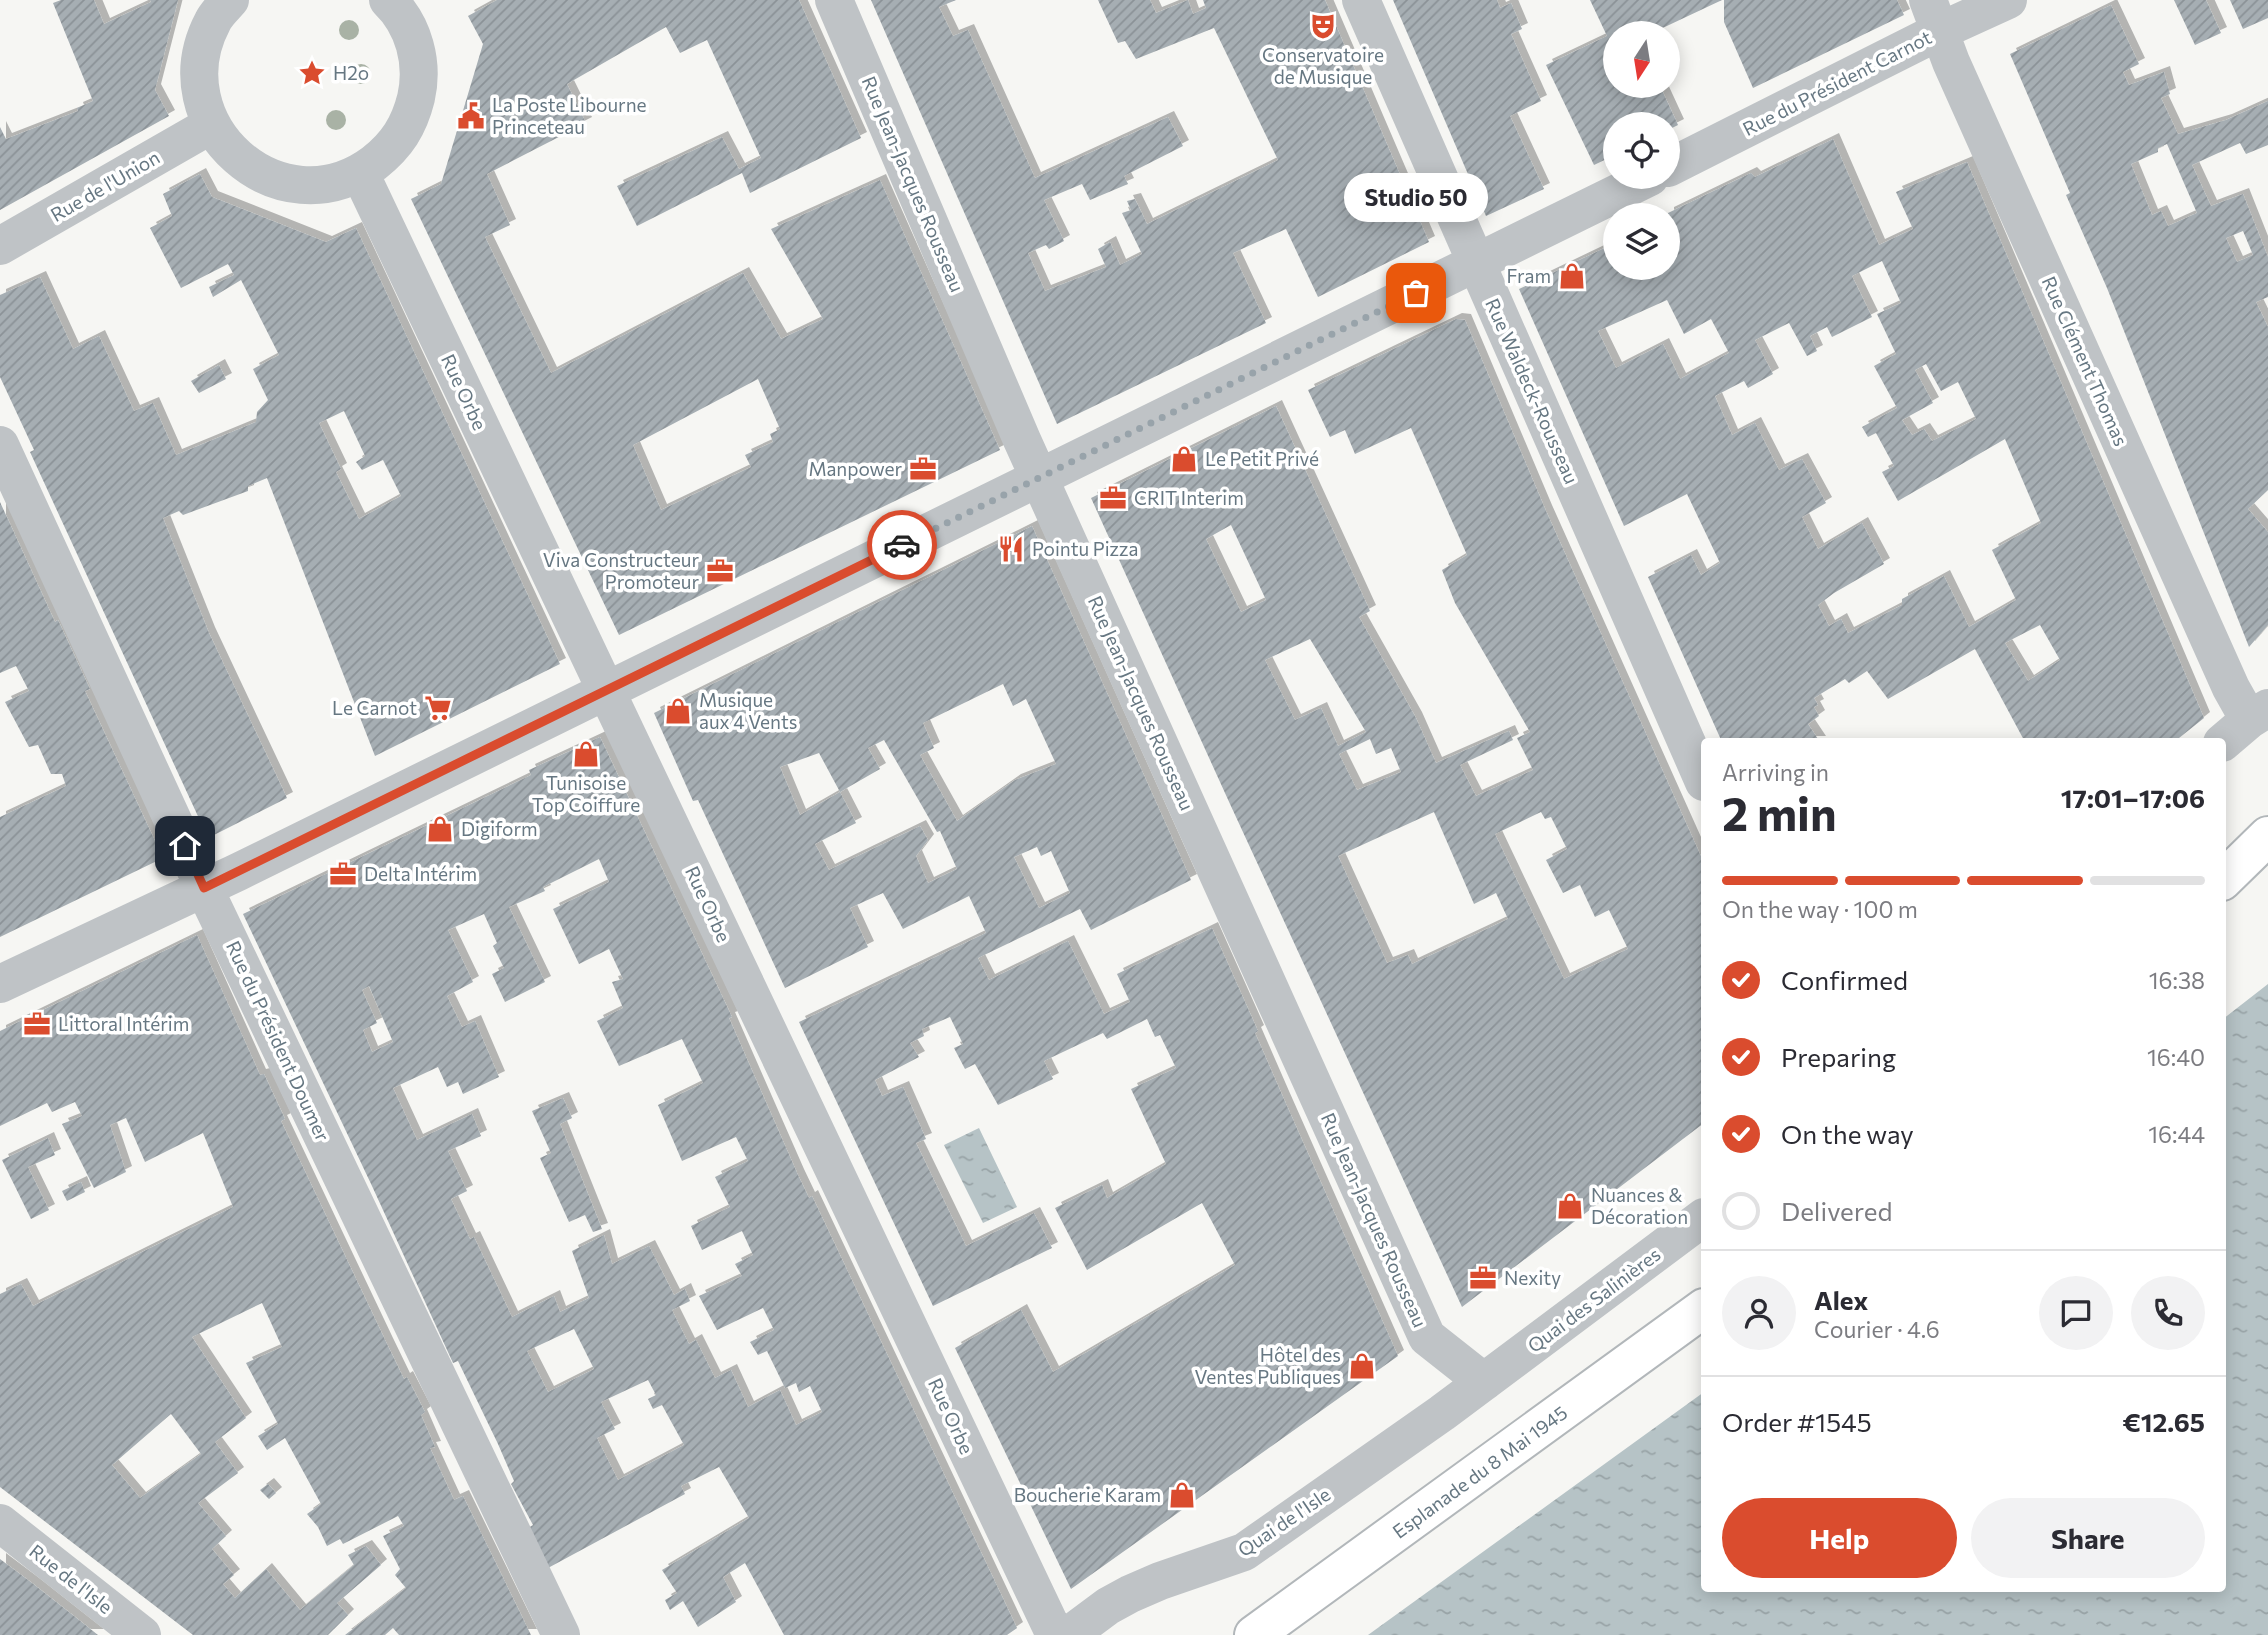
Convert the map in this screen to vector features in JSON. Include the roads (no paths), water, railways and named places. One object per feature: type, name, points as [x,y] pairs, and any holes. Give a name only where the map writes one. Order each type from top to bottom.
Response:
[{"type":"main road","points":[[2226,877],[2268,836]]},
{"type":"main road","name":"Esplanade du 8 Mai 1945","points":[[1254,1635],[1701,1310]]},
{"type":"street","points":[[230,0],[214,19],[201,53],[199,90],[211,125],[231,153],[260,173],[293,184],[328,184],[360,173],[390,150],[411,119],[419,83],[416,46],[404,4]]},
{"type":"street","name":"Rue Jean-Jacques Rousseau","points":[[834,0],[1039,477],[1427,1337],[1483,1382]]},
{"type":"street","name":"Rue Waldeck-Rousseau","points":[[1362,0],[1701,775]]},
{"type":"street","name":"Rue du Président Carnot","points":[[1680,161],[1933,15],[2008,0]]},
{"type":"street","name":"Rue Clément Thomas","points":[[1933,15],[1951,62],[2246,723]]},
{"type":"street","name":"Rue de l'Union","points":[[0,246],[211,125]]},
{"type":"street","name":"Rue Orbe","points":[[360,173],[1055,1635]]},
{"type":"street","points":[[0,984],[204,888],[1626,189]]},
{"type":"street","name":"Rue du Président Doumer","points":[[0,445],[204,888],[561,1635]]},
{"type":"street","name":"Quai des Salinières","points":[[1483,1382],[1701,1219]]},
{"type":"street","name":"Quai de l'Isle","points":[[1069,1635],[1108,1606],[1130,1594],[1244,1552],[1483,1382]]},
{"type":"street","name":"Rue de l'Isle","points":[[0,1523],[142,1635]]},
{"type":"water","points":[[2268,984],[2268,1635],[1368,1635],[1701,1394],[1701,1592],[2226,1592],[2226,1017]]},
{"type":"water","points":[[979,1128],[1017,1207],[983,1223],[944,1145]]},
{"type":"place","name":"Conservatoire de Musique","points":[[1323,26]]},
{"type":"place","name":"H2o","points":[[312,73]]},
{"type":"place","name":"La Poste Libourne Princeteau","points":[[471,116]]},
{"type":"place","name":"Fram","points":[[1572,276]]},
{"type":"place","name":"Studio 50","points":[[1416,293]]},
{"type":"place","name":"Le Petit Privé","points":[[1184,459]]},
{"type":"place","name":"Manpower","points":[[923,469]]},
{"type":"place","name":"CRIT Interim","points":[[1113,498]]},
{"type":"place","name":"Pointu Pizza","points":[[1011,549]]},
{"type":"place","name":"Viva Constructeur Promoteur","points":[[720,571]]},
{"type":"place","name":"Le Carnot","points":[[438,708]]},
{"type":"place","name":"Musique aux 4 Vents","points":[[678,711]]},
{"type":"place","name":"Tunisoise Top Coiffure","points":[[586,754]]},
{"type":"place","name":"Digiform","points":[[440,829]]},
{"type":"place","name":"Delta Intérim","points":[[343,874]]},
{"type":"place","name":"Littoral Intérim","points":[[37,1024]]},
{"type":"place","name":"Nuances & Décoration","points":[[1570,1206]]},
{"type":"place","name":"Nexity","points":[[1483,1278]]},
{"type":"place","name":"Hôtel des Ventes Publiques","points":[[1362,1366]]},
{"type":"place","name":"Boucherie Karam","points":[[1182,1495]]}]
